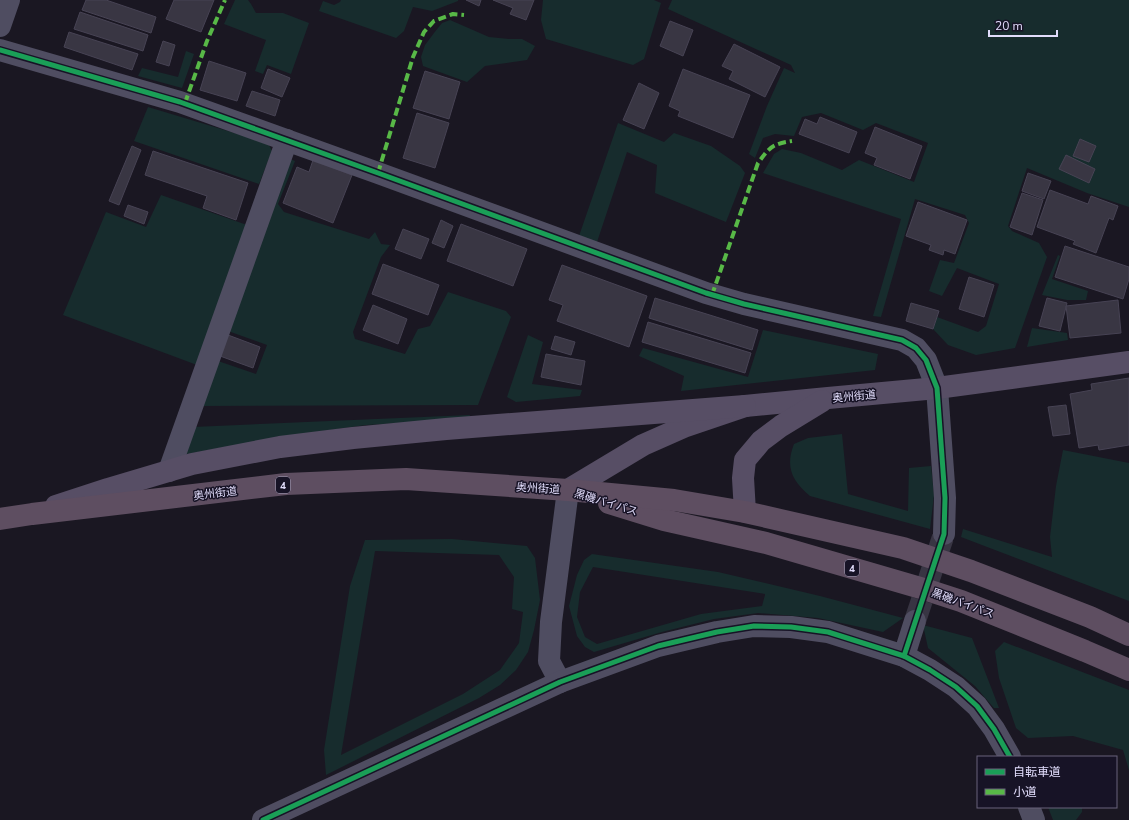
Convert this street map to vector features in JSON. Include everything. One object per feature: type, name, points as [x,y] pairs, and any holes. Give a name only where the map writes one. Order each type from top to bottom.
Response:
[{"type":"highway","name":"奥州街道","points":[[0,519],[286,484],[406,479],[568,490]]},
{"type":"highway","name":"黒磯バイパス","points":[[568,490],[674,500],[745,512],[903,548],[979,574],[1090,617],[1129,635]]},
{"type":"highway","name":"黒磯バイパス","points":[[568,490],[664,520],[766,543],[924,589],[961,601],[1086,651],[1129,670]]},
{"type":"main road","name":"奥州街道","points":[[568,490],[643,445],[686,426],[745,406],[937,388],[1129,362]]},
{"type":"main road","points":[[745,512],[743,478],[745,460],[761,441],[781,426],[828,398]]},
{"type":"main road","points":[[32,514],[192,464],[280,447],[446,429],[745,406]]},
{"type":"street","points":[[0,26],[9,0]]},
{"type":"street","points":[[0,50],[180,102],[706,293],[744,304],[902,340],[916,348],[926,360],[937,388],[945,498],[944,534]]},
{"type":"street","points":[[169,471],[287,140]]},
{"type":"street","points":[[560,682],[550,661],[552,622],[568,490]]},
{"type":"street","points":[[904,656],[915,621]]},
{"type":"street","points":[[263,820],[560,682],[658,646],[717,632],[754,626],[791,627],[828,632],[904,656],[930,670],[956,687],[977,706],[994,729],[1009,756]]},
{"type":"street","points":[[1029,808],[1034,820]]},
{"type":"green space","points":[[235,0],[248,0],[256,13],[283,13],[309,23],[291,74],[267,65],[263,74],[255,71],[266,40],[224,24]]},
{"type":"green space","points":[[341,0],[458,1],[432,11],[413,7],[404,31],[396,38],[319,11],[323,1],[334,5]]},
{"type":"green space","points":[[543,0],[654,0],[661,3],[644,59],[633,65],[546,39],[541,20]]},
{"type":"green space","points":[[672,0],[1129,0],[1129,207],[1087,193],[1027,168],[1008,226],[1012,231],[1039,243],[1047,257],[1015,348],[976,355],[948,345],[933,329],[937,317],[978,332],[986,326],[999,284],[957,268],[942,296],[929,291],[940,260],[954,263],[969,223],[965,215],[915,199],[881,317],[873,316],[901,219],[763,173],[774,154],[782,149],[801,153],[842,170],[859,160],[914,182],[928,143],[876,123],[863,130],[821,113],[802,117],[794,136],[775,134],[763,138],[755,158],[749,154],[767,106],[784,68],[795,73],[791,65],[668,9]]},
{"type":"green space","points":[[450,20],[489,37],[522,39],[535,46],[527,60],[485,66],[467,82],[423,66],[421,57],[425,45],[442,23]]},
{"type":"green space","points":[[186,51],[194,54],[182,88],[138,76],[142,68],[178,77]]},
{"type":"green space","points":[[148,107],[268,143],[272,151],[259,184],[134,141]]},
{"type":"green space","points":[[618,123],[664,142],[674,133],[711,146],[740,166],[745,173],[726,222],[655,193],[657,165],[627,152],[597,242],[579,236]]},
{"type":"green space","points":[[290,159],[295,161],[278,204],[284,212],[369,239],[375,232],[381,244],[390,245],[381,257],[353,332],[355,339],[405,354],[418,329],[430,326],[448,292],[506,311],[511,317],[478,405],[198,406],[218,361],[256,374],[267,345],[228,331]]},
{"type":"green space","points":[[161,195],[247,225],[197,365],[63,315],[106,212],[146,227]]},
{"type":"green space","points":[[1058,255],[1060,256],[1052,279],[1088,291],[1086,300],[1067,300],[1042,295]]},
{"type":"green space","points":[[1032,328],[1067,333],[1068,340],[1027,347]]},
{"type":"green space","points":[[763,330],[878,354],[875,370],[681,391],[684,376],[639,356],[643,348],[748,377]]},
{"type":"green space","points":[[528,335],[543,342],[532,384],[582,390],[580,396],[516,402],[507,397]]},
{"type":"green space","points":[[470,415],[469,419],[366,425],[287,436],[187,454],[183,450],[193,427]]},
{"type":"green space","points":[[842,434],[848,494],[908,511],[909,468],[931,466],[934,495],[930,529],[810,496],[799,485],[790,467],[791,452],[794,444],[808,438]]},
{"type":"green space","points":[[1063,450],[1129,463],[1129,601],[961,537],[963,529],[1052,557],[1050,537],[1056,486]]},
{"type":"green space","points":[[452,539],[527,546],[535,558],[540,600],[528,652],[516,670],[500,685],[479,698],[326,775],[324,750],[350,586],[365,540]],"holes":[[[375,551],[499,555],[514,577],[512,609],[523,612],[519,643],[500,670],[463,694],[341,755]]]},
{"type":"green space","points":[[592,554],[718,572],[820,596],[903,618],[883,632],[818,618],[758,613],[714,619],[662,632],[594,652],[585,647],[577,636],[569,606],[577,575],[584,560]],"holes":[[[593,567],[765,594],[762,606],[701,614],[597,644],[585,637],[577,617],[580,592]]]},
{"type":"green space","points":[[923,625],[972,638],[999,708],[994,708],[975,686],[928,648]]},
{"type":"green space","points":[[1004,642],[1129,690],[1129,770],[1123,750],[1073,736],[1028,738],[1016,728],[999,678],[995,651]]},
{"type":"green space","points":[[1048,808],[1082,808],[1082,812],[1076,820],[1053,820]]},
{"type":"building","points":[[86,0],[106,0],[156,17],[151,33],[82,10]]},
{"type":"building","points":[[174,0],[214,0],[201,32],[166,19]]},
{"type":"building","points":[[466,0],[481,0],[479,6]]},
{"type":"building","points":[[493,0],[534,0],[526,20],[510,14],[513,8]]},
{"type":"building","points":[[80,12],[148,35],[143,51],[74,29]]},
{"type":"building","points":[[670,21],[693,30],[683,56],[660,46]]},
{"type":"building","points":[[69,32],[138,54],[132,70],[64,47]]},
{"type":"building","points":[[163,41],[175,45],[169,66],[156,62]]},
{"type":"building","points":[[734,44],[780,67],[765,97],[729,79],[733,71],[722,66]]},
{"type":"building","points":[[209,61],[246,73],[237,101],[200,90]]},
{"type":"building","points":[[268,69],[290,78],[282,97],[261,88]]},
{"type":"building","points":[[683,69],[750,95],[733,138],[678,116],[680,111],[669,106]]},
{"type":"building","points":[[425,71],[460,82],[449,119],[413,108]]},
{"type":"building","points":[[639,83],[659,93],[644,129],[623,120]]},
{"type":"building","points":[[252,91],[280,100],[275,116],[246,106]]},
{"type":"building","points":[[417,113],[449,123],[435,168],[403,158]]},
{"type":"building","points":[[820,117],[857,132],[849,153],[799,134],[805,119],[817,124]]},
{"type":"building","points":[[875,127],[922,146],[910,179],[874,165],[877,158],[865,153]]},
{"type":"building","points":[[1080,139],[1096,146],[1089,162],[1073,156]]},
{"type":"building","points":[[132,146],[141,150],[119,205],[109,201]]},
{"type":"building","points":[[153,151],[248,183],[236,220],[203,208],[207,196],[145,175]]},
{"type":"building","points":[[1066,155],[1095,169],[1089,183],[1059,169]]},
{"type":"building","points":[[313,160],[352,175],[333,223],[283,203],[297,167],[309,172]]},
{"type":"building","points":[[1028,173],[1051,181],[1044,199],[1022,191]]},
{"type":"building","points":[[1050,190],[1088,204],[1091,196],[1118,206],[1113,220],[1109,218],[1096,253],[1073,244],[1075,241],[1037,227]]},
{"type":"building","points":[[1022,193],[1043,200],[1032,235],[1010,227]]},
{"type":"building","points":[[918,202],[967,220],[955,254],[944,250],[943,255],[929,250],[931,245],[906,236]]},
{"type":"building","points":[[128,205],[148,212],[144,224],[124,216]]},
{"type":"building","points":[[441,220],[453,226],[444,248],[432,243]]},
{"type":"building","points":[[461,224],[527,249],[513,286],[447,261]]},
{"type":"building","points":[[403,229],[429,239],[421,259],[395,249]]},
{"type":"building","points":[[1065,246],[1129,267],[1129,279],[1123,299],[1055,277]]},
{"type":"building","points":[[383,264],[439,285],[428,315],[372,294]]},
{"type":"building","points":[[562,265],[647,296],[629,347],[557,321],[563,305],[549,300]]},
{"type":"building","points":[[969,277],[994,285],[984,317],[959,309]]},
{"type":"building","points":[[655,298],[758,330],[752,350],[649,318]]},
{"type":"building","points":[[1047,298],[1067,303],[1060,331],[1039,326]]},
{"type":"building","points":[[1118,300],[1121,333],[1070,338],[1066,306]]},
{"type":"building","points":[[911,303],[939,311],[933,329],[906,321]]},
{"type":"building","points":[[373,305],[407,319],[398,344],[363,330]]},
{"type":"building","points":[[648,322],[751,353],[745,373],[642,342]]},
{"type":"building","points":[[228,335],[260,347],[253,368],[220,356]]},
{"type":"building","points":[[555,336],[575,342],[571,355],[551,349]]},
{"type":"building","points":[[546,354],[585,361],[581,385],[541,377]]},
{"type":"building","points":[[1129,378],[1129,445],[1099,450],[1098,445],[1079,448],[1070,394],[1092,390],[1091,384]]},
{"type":"building","points":[[1066,405],[1070,434],[1053,436],[1048,407]]},
{"type":"tunnel","points":[[915,621],[944,534]]},
{"type":"marked path","points":[[185,103],[207,41],[225,0]]},
{"type":"marked path","points":[[378,173],[413,57],[424,32],[434,21],[453,14],[464,15]]},
{"type":"marked path","points":[[712,295],[758,163],[772,147],[780,143],[792,141]]},
{"type":"cycle path","points":[[0,50],[180,102],[706,293],[744,304],[902,340],[916,348],[926,360],[937,388],[945,498],[944,534],[904,656]]},
{"type":"cycle path","points":[[263,820],[560,682],[658,646],[717,632],[754,626],[791,627],[828,632],[904,656],[930,670],[956,687],[977,706],[994,729],[1009,756]]}]
